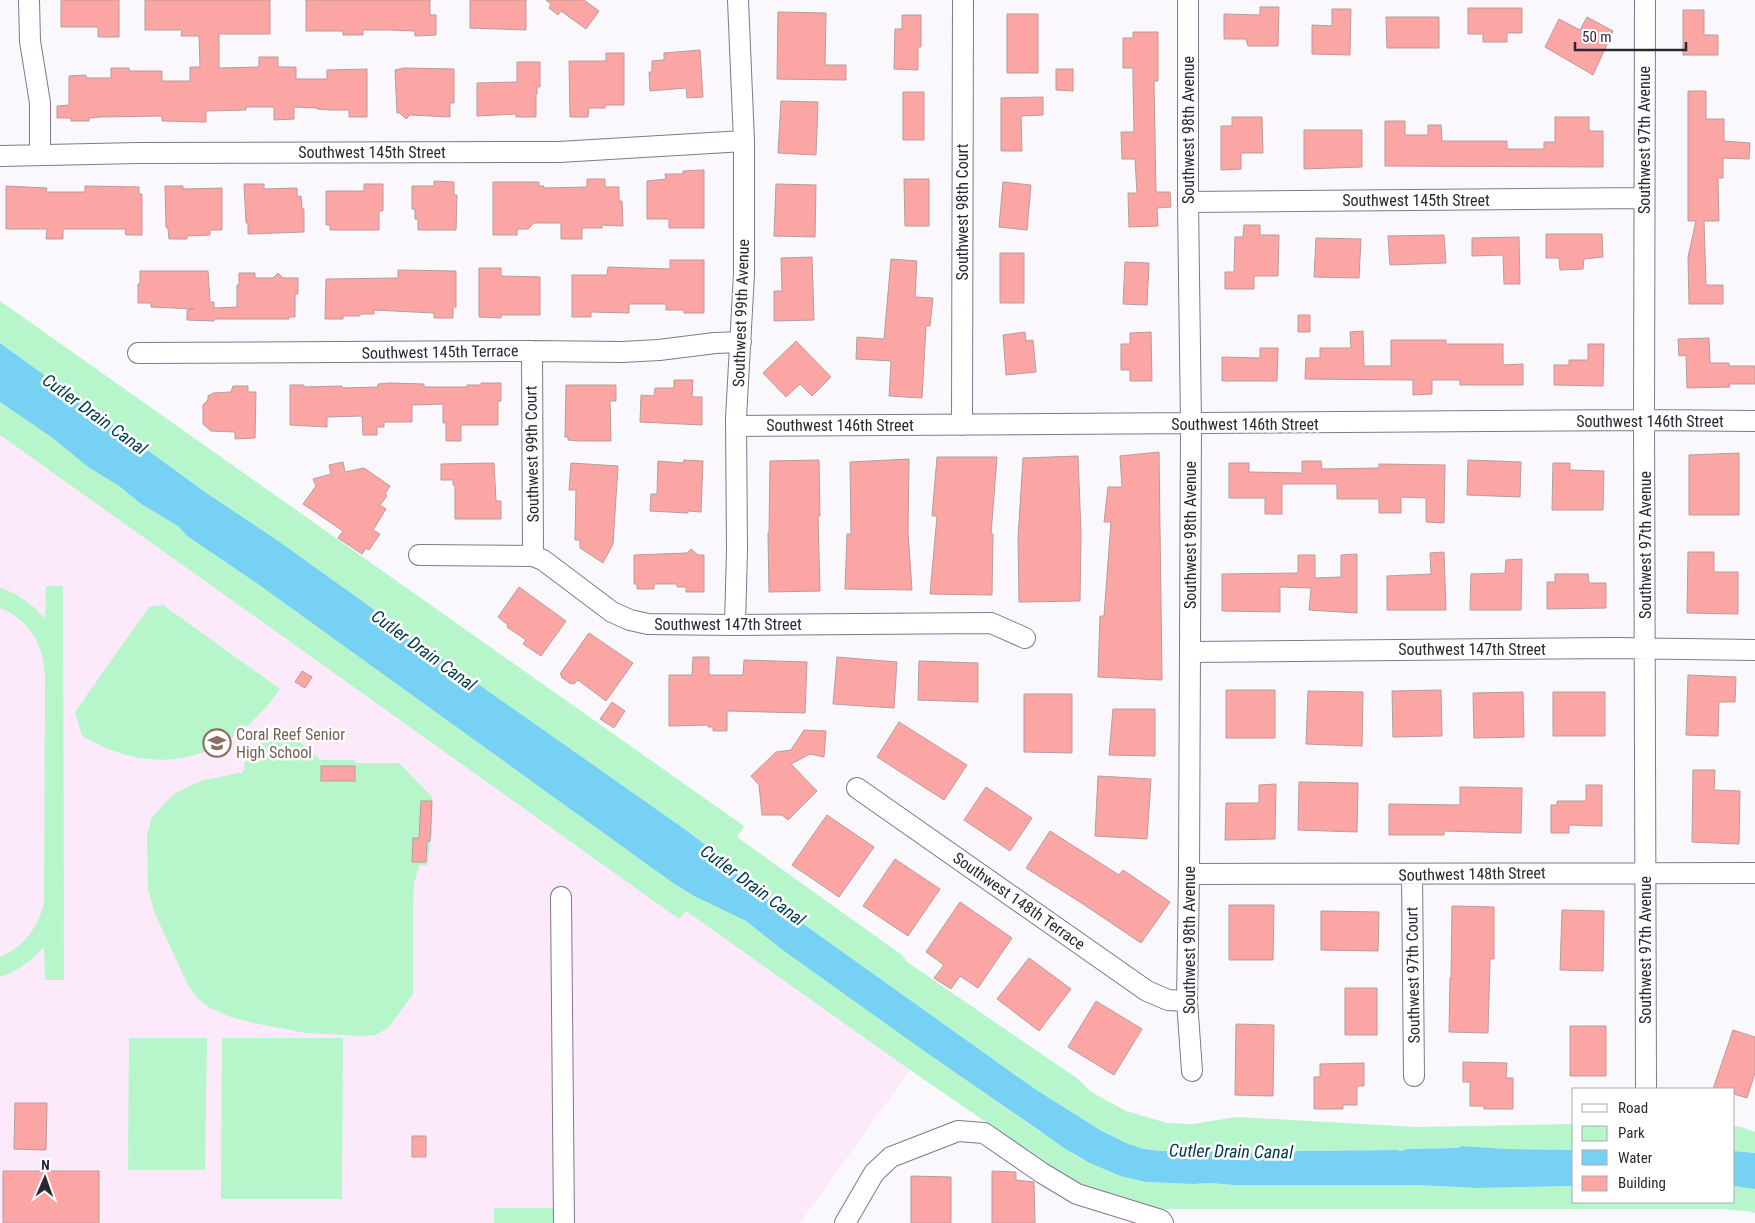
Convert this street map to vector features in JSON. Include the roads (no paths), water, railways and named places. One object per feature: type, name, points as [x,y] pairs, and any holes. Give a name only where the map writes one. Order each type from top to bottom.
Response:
[{"type":"street","points":[[29,0],[30,41],[40,104],[40,155]]},
{"type":"street","name":"Southwest 99th Avenue","points":[[735,625],[737,550],[736,426],[744,274],[744,141],[738,0]]},
{"type":"street","name":"Southwest 98th Court","points":[[962,425],[963,0]]},
{"type":"street","name":"Southwest 98th Avenue","points":[[1188,0],[1191,424],[1190,874],[1187,1001],[1192,1071]]},
{"type":"street","name":"Southwest 97th Avenue","points":[[1645,0],[1646,1088]]},
{"type":"street","name":"Southwest 145th Street","points":[[0,156],[138,153],[559,152],[744,141]]},
{"type":"street","name":"Southwest 145th Street","points":[[1188,202],[1644,198]]},
{"type":"street","name":"Southwest 145th Terrace","points":[[138,353],[622,352],[741,342]]},
{"type":"street","name":"Southwest 99th Court","points":[[532,351],[533,556]]},
{"type":"street","name":"Southwest 146th Street","points":[[736,426],[1644,420],[1755,421]]},
{"type":"street","name":"Southwest 147th Street","points":[[418,555],[533,556],[543,560],[612,612],[630,620],[659,625],[990,622],[1024,638]]},
{"type":"street","name":"Southwest 147th Street","points":[[1190,652],[1755,650]]},
{"type":"street","name":"Southwest 148th Terrace","points":[[857,788],[1147,991],[1168,1000],[1187,1001]]},
{"type":"street","name":"Southwest 148th Street","points":[[1190,874],[1755,873]]},
{"type":"street","name":"Southwest 97th Court","points":[[1412,875],[1414,1076]]},
{"type":"street","points":[[561,897],[564,1223]]},
{"type":"street","points":[[845,1223],[874,1173],[891,1156],[958,1131],[984,1133],[1042,1173],[1077,1194],[1161,1220],[1163,1223]]},
{"type":"water","name":"Cutler Drain Canal","points":[[0,343],[205,492],[274,538],[683,828],[719,855],[750,886],[1035,1089],[1100,1130],[1126,1143],[1144,1149],[1161,1151],[1285,1153],[1298,1151],[1401,1151],[1407,1149],[1457,1148],[1462,1146],[1572,1150],[1572,1186],[1476,1188],[1417,1185],[1234,1185],[1146,1182],[1120,1176],[1088,1162],[1067,1150],[920,1048],[784,951],[746,921],[694,896],[673,883],[255,582],[187,536],[178,526],[141,504],[119,486],[88,467],[54,439],[0,402]]},
{"type":"water","points":[[1735,1151],[1755,1153],[1755,1189],[1735,1186]]},
{"type":"place","name":"Coral Reef Senior High School","points":[[217,743]]}]
